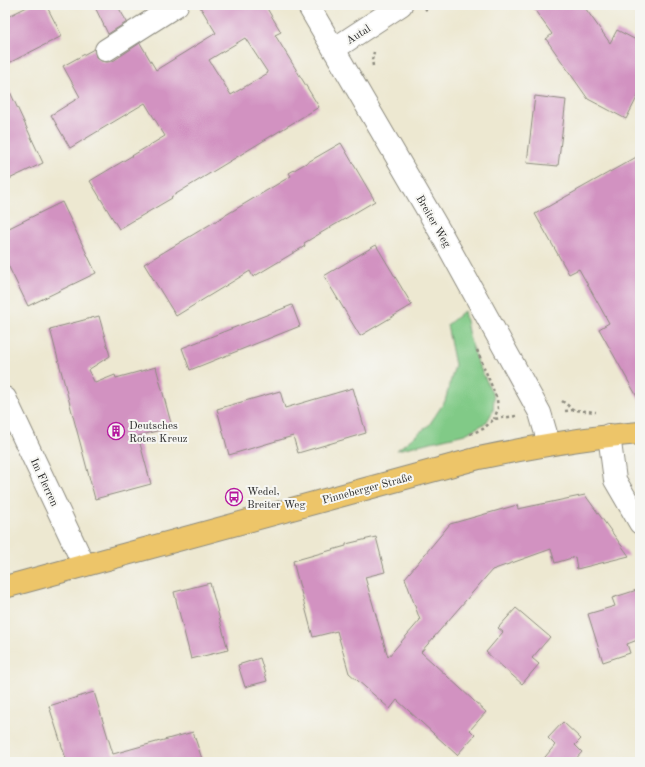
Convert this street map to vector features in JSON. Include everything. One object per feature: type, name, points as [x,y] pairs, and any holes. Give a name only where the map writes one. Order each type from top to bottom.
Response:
[{"type":"main road","name":"Pinneberger Straße","points":[[5,587],[479,458],[549,444],[609,435],[640,433]]},
{"type":"street","points":[[106,50],[177,5]]},
{"type":"street","name":"Breiter Weg","points":[[308,5],[442,235],[540,413],[549,444]]},
{"type":"street","name":"Autal","points":[[334,49],[367,29],[401,5]]},
{"type":"street","name":"Im Flerren","points":[[5,398],[84,565]]},
{"type":"street","points":[[609,435],[615,480],[640,523]]},
{"type":"path","points":[[373,67],[372,60],[375,49]]},
{"type":"path","points":[[475,345],[497,399],[498,409],[494,419]]},
{"type":"path","points":[[561,401],[574,410],[594,412],[602,411]]},
{"type":"green space","points":[[464,311],[469,336],[476,359],[494,397],[493,411],[486,423],[465,434],[397,450],[429,425],[445,401],[455,365],[447,325]]},
{"type":"building","points":[[31,5],[46,5],[62,36],[5,65],[5,18]]},
{"type":"building","points":[[94,5],[117,5],[127,22],[108,34]]},
{"type":"building","points":[[199,5],[265,5],[281,32],[275,35],[319,107],[119,229],[90,181],[165,136],[145,103],[70,148],[51,115],[80,97],[63,66],[94,49],[96,57],[101,61],[113,61],[140,43],[156,70],[216,33]],"holes":[[[245,38],[268,73],[231,95],[209,60]]]},
{"type":"building","points":[[531,5],[583,5],[610,43],[617,30],[640,42],[640,92],[626,119],[588,99],[546,39],[552,34]]},
{"type":"building","points":[[5,81],[43,163],[5,181]]},
{"type":"building","points":[[535,96],[566,100],[558,166],[527,163]]},
{"type":"building","points":[[341,143],[375,201],[304,243],[305,246],[253,277],[250,271],[176,316],[144,264],[291,176],[289,173]]},
{"type":"building","points":[[640,155],[640,402],[599,329],[609,323],[579,269],[569,274],[535,214]]},
{"type":"building","points":[[62,202],[96,273],[28,306],[5,259],[5,230]]},
{"type":"building","points":[[376,245],[412,305],[360,336],[324,276]]},
{"type":"building","points":[[292,305],[300,326],[190,370],[182,348]]},
{"type":"building","name":"Deutsches Rotes Kreuz","points":[[99,316],[110,356],[88,370],[95,383],[115,375],[116,378],[156,367],[172,427],[138,436],[151,484],[95,499],[50,329]]},
{"type":"building","points":[[353,388],[366,433],[298,453],[293,436],[229,455],[217,409],[280,391],[285,408]]},
{"type":"building","points":[[585,495],[629,556],[577,569],[575,557],[555,563],[551,549],[492,570],[421,652],[486,712],[470,730],[475,735],[457,755],[397,700],[390,709],[349,673],[337,631],[313,637],[293,561],[346,546],[346,544],[376,537],[385,572],[365,577],[388,657],[420,620],[405,578],[450,524],[517,505],[518,509]]},
{"type":"building","points":[[210,583],[228,650],[191,659],[174,592]]},
{"type":"building","points":[[640,589],[640,639],[627,644],[630,653],[603,662],[588,614],[615,606],[612,598]]},
{"type":"building","points":[[516,608],[550,637],[532,658],[539,664],[522,684],[486,652],[503,632],[498,628]]},
{"type":"building","points":[[260,658],[267,681],[245,687],[238,665]]},
{"type":"building","points":[[94,692],[113,754],[193,732],[203,762],[67,762],[49,706]]},
{"type":"building","points":[[563,722],[581,739],[575,745],[582,752],[573,762],[541,762],[555,745],[548,738]]},
{"type":"place","name":"Deutsches Rotes Kreuz","points":[[116,431]]},
{"type":"place","name":"Wedel, Breiter Weg","points":[[234,497]]}]
